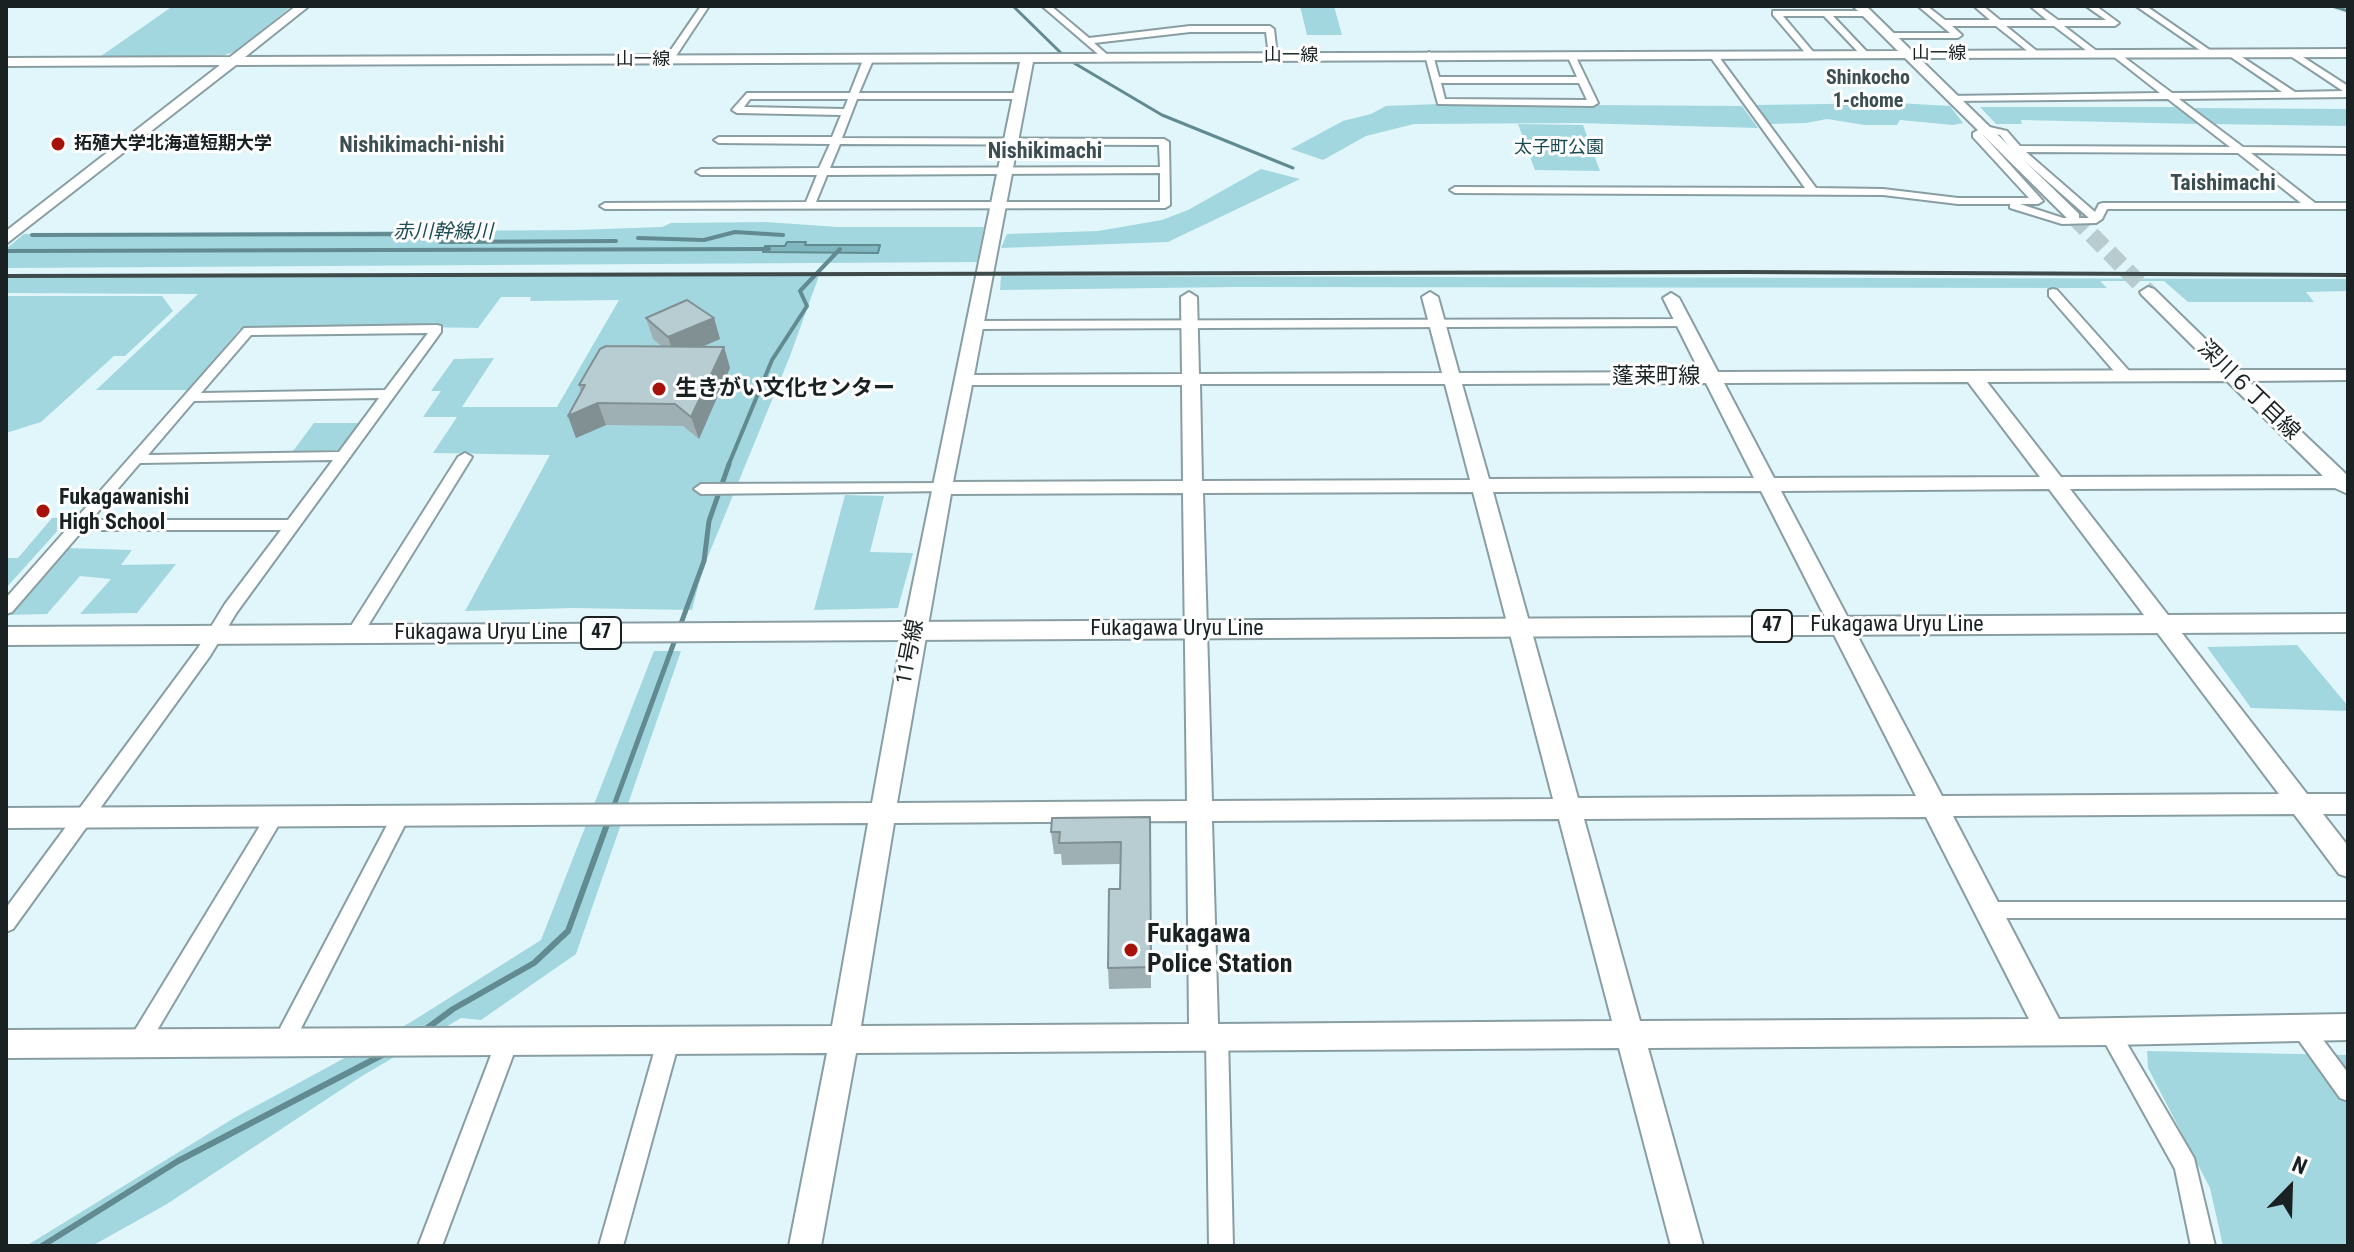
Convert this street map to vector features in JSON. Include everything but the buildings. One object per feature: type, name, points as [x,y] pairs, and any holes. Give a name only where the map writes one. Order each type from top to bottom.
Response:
[{"type":"main road","name":"Fukagawa Uryu Line","points":[[6,636],[2348,623]]},
{"type":"street","points":[[6,239],[303,6]]},
{"type":"street","points":[[669,60],[705,6]]},
{"type":"street","points":[[1046,6],[1105,57]]},
{"type":"street","points":[[1889,36],[1958,35],[1922,6]]},
{"type":"street","points":[[1978,6],[2035,54]]},
{"type":"street","points":[[2034,6],[2095,54]]},
{"type":"street","points":[[1945,23],[2115,23],[2090,6]]},
{"type":"street","points":[[2140,6],[2210,53]]},
{"type":"street","points":[[1811,54],[1776,13],[1863,9],[2074,217]]},
{"type":"street","points":[[1826,13],[1865,54]]},
{"type":"street","points":[[1088,41],[1190,29],[1270,29],[1273,56]]},
{"type":"street","points":[[2231,53],[2292,94]]},
{"type":"street","points":[[2292,53],[2348,92]]},
{"type":"street","name":"山一線","points":[[6,62],[2348,53]]},
{"type":"street","points":[[2116,54],[2312,206]]},
{"type":"street","points":[[1429,55],[1441,102],[1593,103],[1571,55]]},
{"type":"street","points":[[1713,55],[1812,191]]},
{"type":"street","name":"11号線","points":[[805,1246],[914,632],[945,488],[1027,59]]},
{"type":"street","points":[[810,205],[868,60]]},
{"type":"street","points":[[1434,80],[1583,80]]},
{"type":"street","points":[[1951,98],[2348,92]]},
{"type":"street","points":[[846,112],[737,110],[747,96],[1020,96]]},
{"type":"street","points":[[2048,217],[2048,212],[1977,135],[1985,129],[2003,133],[2089,214],[2098,217]]},
{"type":"street","points":[[605,206],[1165,205],[1164,142],[719,140]]},
{"type":"street","points":[[2017,149],[2348,151]]},
{"type":"street","points":[[701,172],[1165,170]]},
{"type":"street","points":[[1455,190],[1883,192],[1948,200],[2038,201]]},
{"type":"street","points":[[1997,201],[2062,221],[2092,221],[2098,217],[2103,206],[2348,206]]},
{"type":"street","name":"深川６丁目線","points":[[2148,292],[2345,485]]},
{"type":"street","points":[[2053,293],[2125,375]]},
{"type":"street","points":[[1189,297],[1200,811],[1221,1246]]},
{"type":"street","points":[[1430,297],[1687,1246]]},
{"type":"street","points":[[1671,298],[2050,1030]]},
{"type":"street","points":[[975,325],[1684,323]]},
{"type":"street","points":[[6,608],[248,331],[437,329],[231,608],[215,635],[7,921]]},
{"type":"street","name":"蓬莱町線","points":[[965,380],[2348,375]]},
{"type":"street","points":[[1973,376],[2348,866]]},
{"type":"street","points":[[190,397],[388,394]]},
{"type":"street","points":[[136,459],[343,456]]},
{"type":"street","points":[[355,633],[465,457]]},
{"type":"street","points":[[701,489],[1766,483],[2345,485]]},
{"type":"street","points":[[81,525],[294,525]]},
{"type":"street","points":[[6,818],[2348,804]]},
{"type":"street","points":[[284,1041],[401,815]]},
{"type":"street","points":[[139,1042],[275,816]]},
{"type":"street","points":[[1988,910],[2348,910]]},
{"type":"street","points":[[6,1044],[2109,1032],[2348,1027]]},
{"type":"street","points":[[2302,1028],[2348,1091]]},
{"type":"street","points":[[2109,1032],[2186,1166],[2203,1246]]},
{"type":"street","points":[[611,1246],[669,1038]]},
{"type":"street","points":[[430,1246],[507,1042]]},
{"type":"green space","points":[[173,6],[292,6],[234,52],[218,57],[101,56]]},
{"type":"green space","points":[[1300,6],[1334,6],[1342,35],[1307,35]]},
{"type":"green space","points":[[1898,103],[1950,106],[1963,123],[1953,125],[1900,120],[1897,125],[1865,125],[1827,119],[1769,124],[1754,105]]},
{"type":"green space","points":[[1386,106],[1742,106],[1758,128],[1577,123],[1414,124],[1366,136],[1323,160],[1291,149],[1343,121],[1371,114]]},
{"type":"green space","points":[[1980,107],[2175,107],[2198,124],[2021,120],[2022,124],[1996,124]]},
{"type":"green space","points":[[2190,108],[2348,109],[2348,126],[2210,124]]},
{"type":"green space","name":"太子町公園","points":[[1518,124],[1583,125],[1600,171],[1535,170]]},
{"type":"green space","points":[[1261,169],[1300,179],[1168,242],[1001,248],[1007,234],[1098,231],[1162,220],[1188,210]]},
{"type":"green space","points":[[766,222],[838,227],[984,227],[977,262],[6,268],[6,249],[24,234],[576,230],[662,227],[671,223]]},
{"type":"green space","points":[[820,273],[790,356],[702,571],[692,610],[573,608],[465,611],[550,455],[433,453],[457,417],[423,417],[441,391],[431,391],[454,359],[494,358],[462,407],[557,407],[619,300],[530,301],[531,297],[501,297],[478,328],[371,326],[240,329],[188,390],[96,390],[198,294],[6,293],[6,275]]},
{"type":"green space","points":[[1001,276],[2348,279],[2348,291],[2306,292],[2314,302],[2188,302],[2164,281],[2100,281],[2107,288],[1235,287],[1000,290]]},
{"type":"green space","points":[[6,296],[162,296],[173,311],[125,356],[114,356],[41,422],[6,433]]},
{"type":"green space","points":[[314,423],[360,423],[339,450],[293,451]]},
{"type":"green space","points":[[845,495],[884,496],[870,552],[913,553],[898,608],[814,610]]},
{"type":"green space","points":[[70,517],[6,588],[6,558],[18,558],[52,518]]},
{"type":"green space","points":[[66,548],[132,550],[121,565],[176,564],[137,613],[80,614],[111,579],[80,576],[47,614],[6,615],[6,611]]},
{"type":"green space","points":[[2297,645],[2348,706],[2348,711],[2251,708],[2207,647]]},
{"type":"green space","points":[[654,651],[681,651],[576,954],[481,1020],[461,1018],[362,1076],[167,1204],[92,1246],[26,1246],[234,1118],[411,1022],[541,940]]},
{"type":"green space","points":[[2147,1051],[2348,1055],[2348,1246],[2223,1246],[2210,1188],[2148,1068]]},
{"type":"shaded area","points":[[787,242],[806,242],[805,245],[880,245],[878,253],[763,252],[765,246],[785,246]]},
{"type":"waterway","points":[[1013,6],[1061,53]]},
{"type":"waterway","points":[[2332,6],[2348,11]]},
{"type":"waterway","points":[[1074,63],[1162,115],[1293,168]]},
{"type":"waterway","points":[[638,238],[704,240],[735,232],[783,235]]},
{"type":"waterway","points":[[32,235],[411,234],[427,238]]},
{"type":"waterway","points":[[440,242],[616,241]]},
{"type":"waterway","name":"赤川幹線川","points":[[6,251],[769,249]]},
{"type":"waterway","points":[[728,466],[772,360],[807,306],[800,291],[840,249]]},
{"type":"waterway","points":[[613,808],[704,561],[709,521],[729,464]]},
{"type":"waterway","points":[[422,1032],[453,1009],[534,963],[568,931],[609,819]]},
{"type":"waterway","points":[[42,1246],[178,1161],[386,1053]]},
{"type":"tunnel","points":[[2074,217],[2148,292]]},
{"type":"railway","points":[[6,276],[1744,272],[2348,275]]},
{"type":"place","name":"拓殖大学北海道短期大学","points":[[58,144]]},
{"type":"place","name":"生きがい文化センター","points":[[659,389]]},
{"type":"place","name":"Fukagawanishi High School","points":[[43,511]]},
{"type":"place","name":"Fukagawa Police Station","points":[[1131,950]]},
{"type":"district","name":"Shinkocho 1-chome","points":[[1868,90]]},
{"type":"district","name":"Nishikimachi-nishi","points":[[422,146]]},
{"type":"district","name":"Nishikimachi","points":[[1045,152]]},
{"type":"district","name":"Taishimachi","points":[[2223,184]]}]
